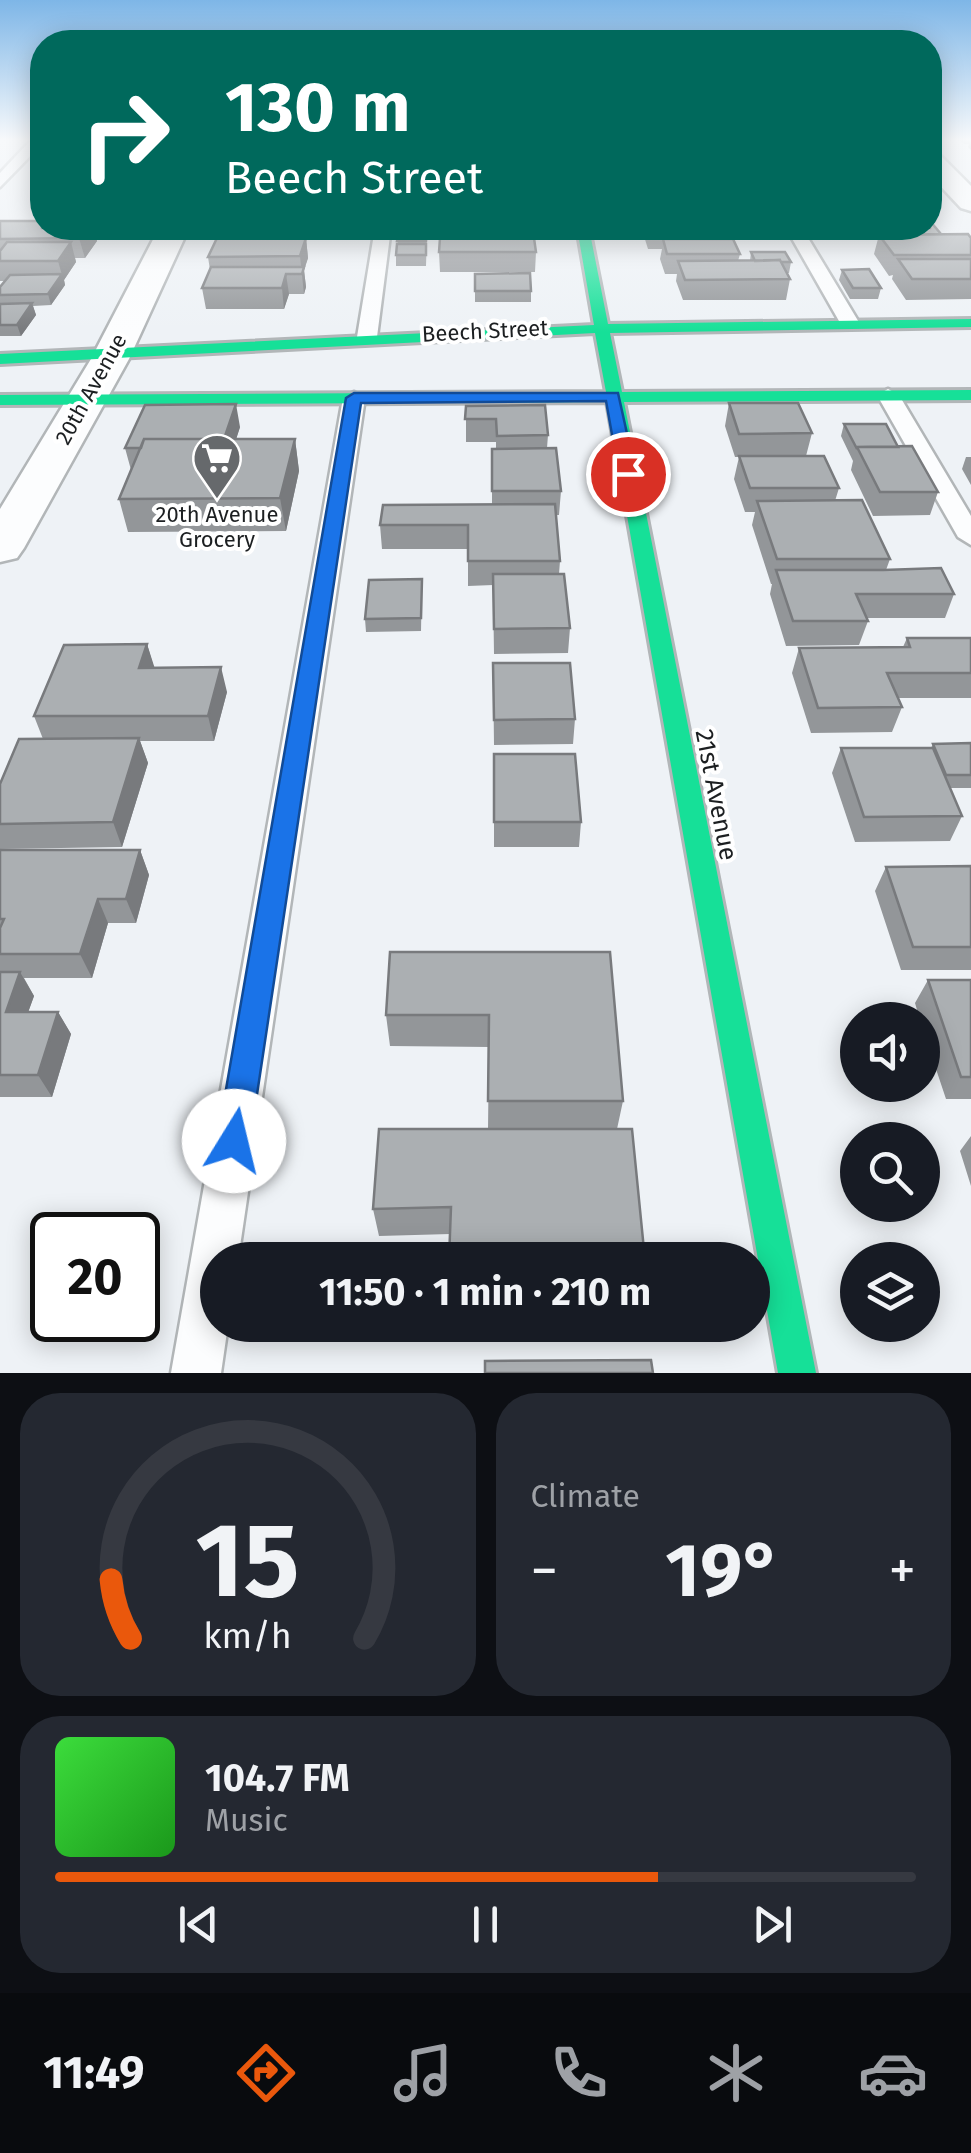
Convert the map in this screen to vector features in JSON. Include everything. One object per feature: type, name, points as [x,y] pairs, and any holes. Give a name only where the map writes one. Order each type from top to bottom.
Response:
[{"type":"street","name":"20th Avenue","points":[[0,548],[110,359],[168,240]]},
{"type":"street","name":"21st Avenue","points":[[585,240],[797,1373]]},
{"type":"street","name":"Beech Street","points":[[0,359],[110,359],[367,337],[599,326],[971,324]]},
{"type":"street","points":[[0,400],[971,395]]},
{"type":"lane","points":[[367,337],[381,240]]},
{"type":"lane","points":[[801,240],[850,324]]},
{"type":"lane","points":[[888,395],[971,537]]},
{"type":"lane","points":[[196,1373],[354,398]]},
{"type":"building","points":[[0,221],[30,221],[30,239],[0,239]]},
{"type":"building","points":[[942,234],[968,234],[971,255],[894,255],[883,240],[942,240]]},
{"type":"building","points":[[216,240],[305,240],[300,256],[208,257]]},
{"type":"building","points":[[440,240],[534,240],[536,252],[439,252]]},
{"type":"building","points":[[663,240],[733,240],[740,254],[667,254]]},
{"type":"building","points":[[7,242],[71,242],[58,261],[0,261],[0,251]]},
{"type":"building","points":[[397,244],[426,244],[426,255],[396,255]]},
{"type":"building","points":[[751,252],[785,252],[791,262],[755,261]]},
{"type":"building","points":[[898,259],[971,259],[971,279],[912,279]]},
{"type":"building","points":[[780,260],[790,279],[685,280],[678,261]]},
{"type":"building","points":[[211,267],[304,267],[302,274],[286,274],[282,288],[202,288]]},
{"type":"building","points":[[869,269],[881,288],[853,288],[842,270]]},
{"type":"building","points":[[530,273],[531,291],[475,291],[475,274]]},
{"type":"building","points":[[62,274],[48,294],[0,295],[0,287],[10,275]]},
{"type":"building","points":[[32,303],[17,325],[0,325],[0,304]]},
{"type":"building","points":[[729,403],[798,403],[812,433],[739,434]]},
{"type":"building","points":[[236,404],[224,439],[144,439],[141,448],[125,448],[145,405]]},
{"type":"building","points":[[545,405],[548,435],[497,436],[496,419],[465,419],[466,406]]},
{"type":"building","points":[[844,424],[886,424],[898,447],[857,449]]},
{"type":"building","points":[[144,439],[295,439],[280,498],[119,499]]},
{"type":"building","points":[[912,446],[938,492],[880,492],[857,447]]},
{"type":"building","points":[[556,448],[561,491],[492,491],[492,449]]},
{"type":"building","points":[[739,456],[824,456],[839,488],[750,488]]},
{"type":"building","points":[[862,500],[890,559],[777,559],[757,501]]},
{"type":"building","points":[[555,504],[560,561],[468,561],[468,525],[380,525],[383,505]]},
{"type":"building","points":[[941,568],[954,594],[856,594],[868,621],[793,621],[776,570],[883,570]]},
{"type":"building","points":[[493,574],[564,574],[570,628],[494,629]]},
{"type":"building","points":[[422,579],[421,618],[365,619],[369,580]]},
{"type":"building","points":[[907,638],[971,638],[971,673],[887,673],[902,707],[818,708],[799,648],[910,647]]},
{"type":"building","points":[[147,644],[139,668],[221,667],[208,716],[34,716],[64,645]]},
{"type":"building","points":[[493,663],[570,663],[575,719],[494,720]]},
{"type":"building","points":[[139,738],[113,822],[0,824],[0,784],[19,739]]},
{"type":"building","points":[[971,743],[971,775],[946,775],[933,744]]},
{"type":"building","points":[[841,748],[933,748],[962,816],[864,817]]},
{"type":"building","points":[[494,754],[575,754],[581,822],[494,822]]},
{"type":"building","points":[[0,850],[140,850],[126,899],[98,899],[80,954],[0,954],[4,919],[0,919]]},
{"type":"building","points":[[971,866],[971,947],[913,947],[886,867]]},
{"type":"building","points":[[390,952],[610,952],[623,1101],[488,1101],[489,1015],[386,1015]]},
{"type":"building","points":[[0,972],[20,972],[6,1012],[58,1012],[38,1075],[0,1075]]},
{"type":"building","points":[[928,980],[971,980],[971,1077],[961,1077],[940,1015],[940,1002],[935,1002]]},
{"type":"building","points":[[379,1129],[632,1129],[643,1242],[450,1242],[451,1207],[373,1209]]},
{"type":"building","points":[[651,1360],[653,1373],[485,1373],[485,1361]]},
{"type":"traffic: fast","points":[[585,240],[797,1373]]},
{"type":"traffic: fast","points":[[0,359],[521,330],[971,323]]},
{"type":"traffic: fast","points":[[0,400],[971,395]]},
{"type":"place","name":"20th Avenue Grocery","points":[[217,500]]},
{"type":"route","points":[[234,1141],[354,398],[613,396],[628,474]]}]
